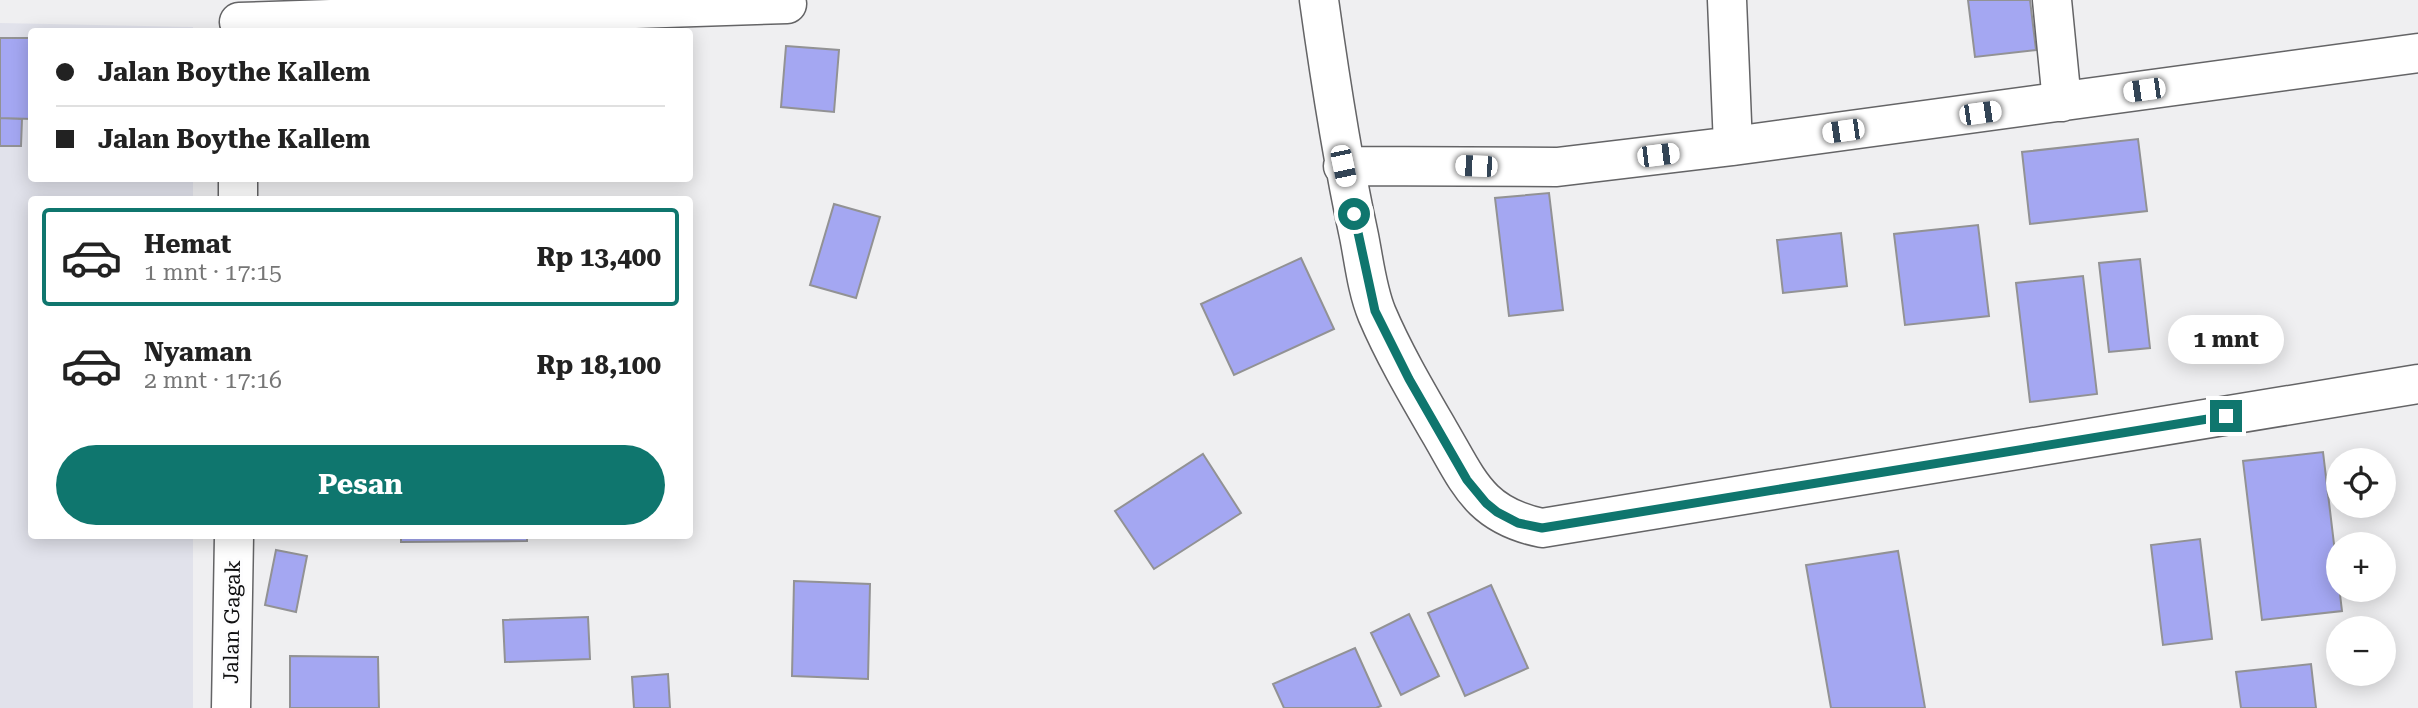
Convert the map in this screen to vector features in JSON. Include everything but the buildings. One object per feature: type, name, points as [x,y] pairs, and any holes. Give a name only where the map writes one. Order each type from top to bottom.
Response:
[{"type":"street","points":[[1318,0],[1343,166],[1375,311],[1409,379],[1467,480],[1486,503],[1518,523],[1542,528],[2418,384]]},
{"type":"street","points":[[1727,0],[1734,146]]},
{"type":"street","points":[[2052,0],[2062,102]]},
{"type":"street","points":[[239,18],[787,4]]},
{"type":"street","points":[[1343,166],[1557,167],[1734,146],[2418,52]]},
{"type":"street","name":"Jalan Gagak","points":[[231,708],[233,539]]},
{"type":"shaded area","points":[[0,23],[193,27],[28,28],[28,182],[193,182],[193,196],[28,196],[28,539],[193,539],[193,708],[0,708]]},
{"type":"route","points":[[1354,214],[1375,311],[1409,379],[1467,480],[1486,503],[1518,523],[1542,528],[2226,416]]}]
